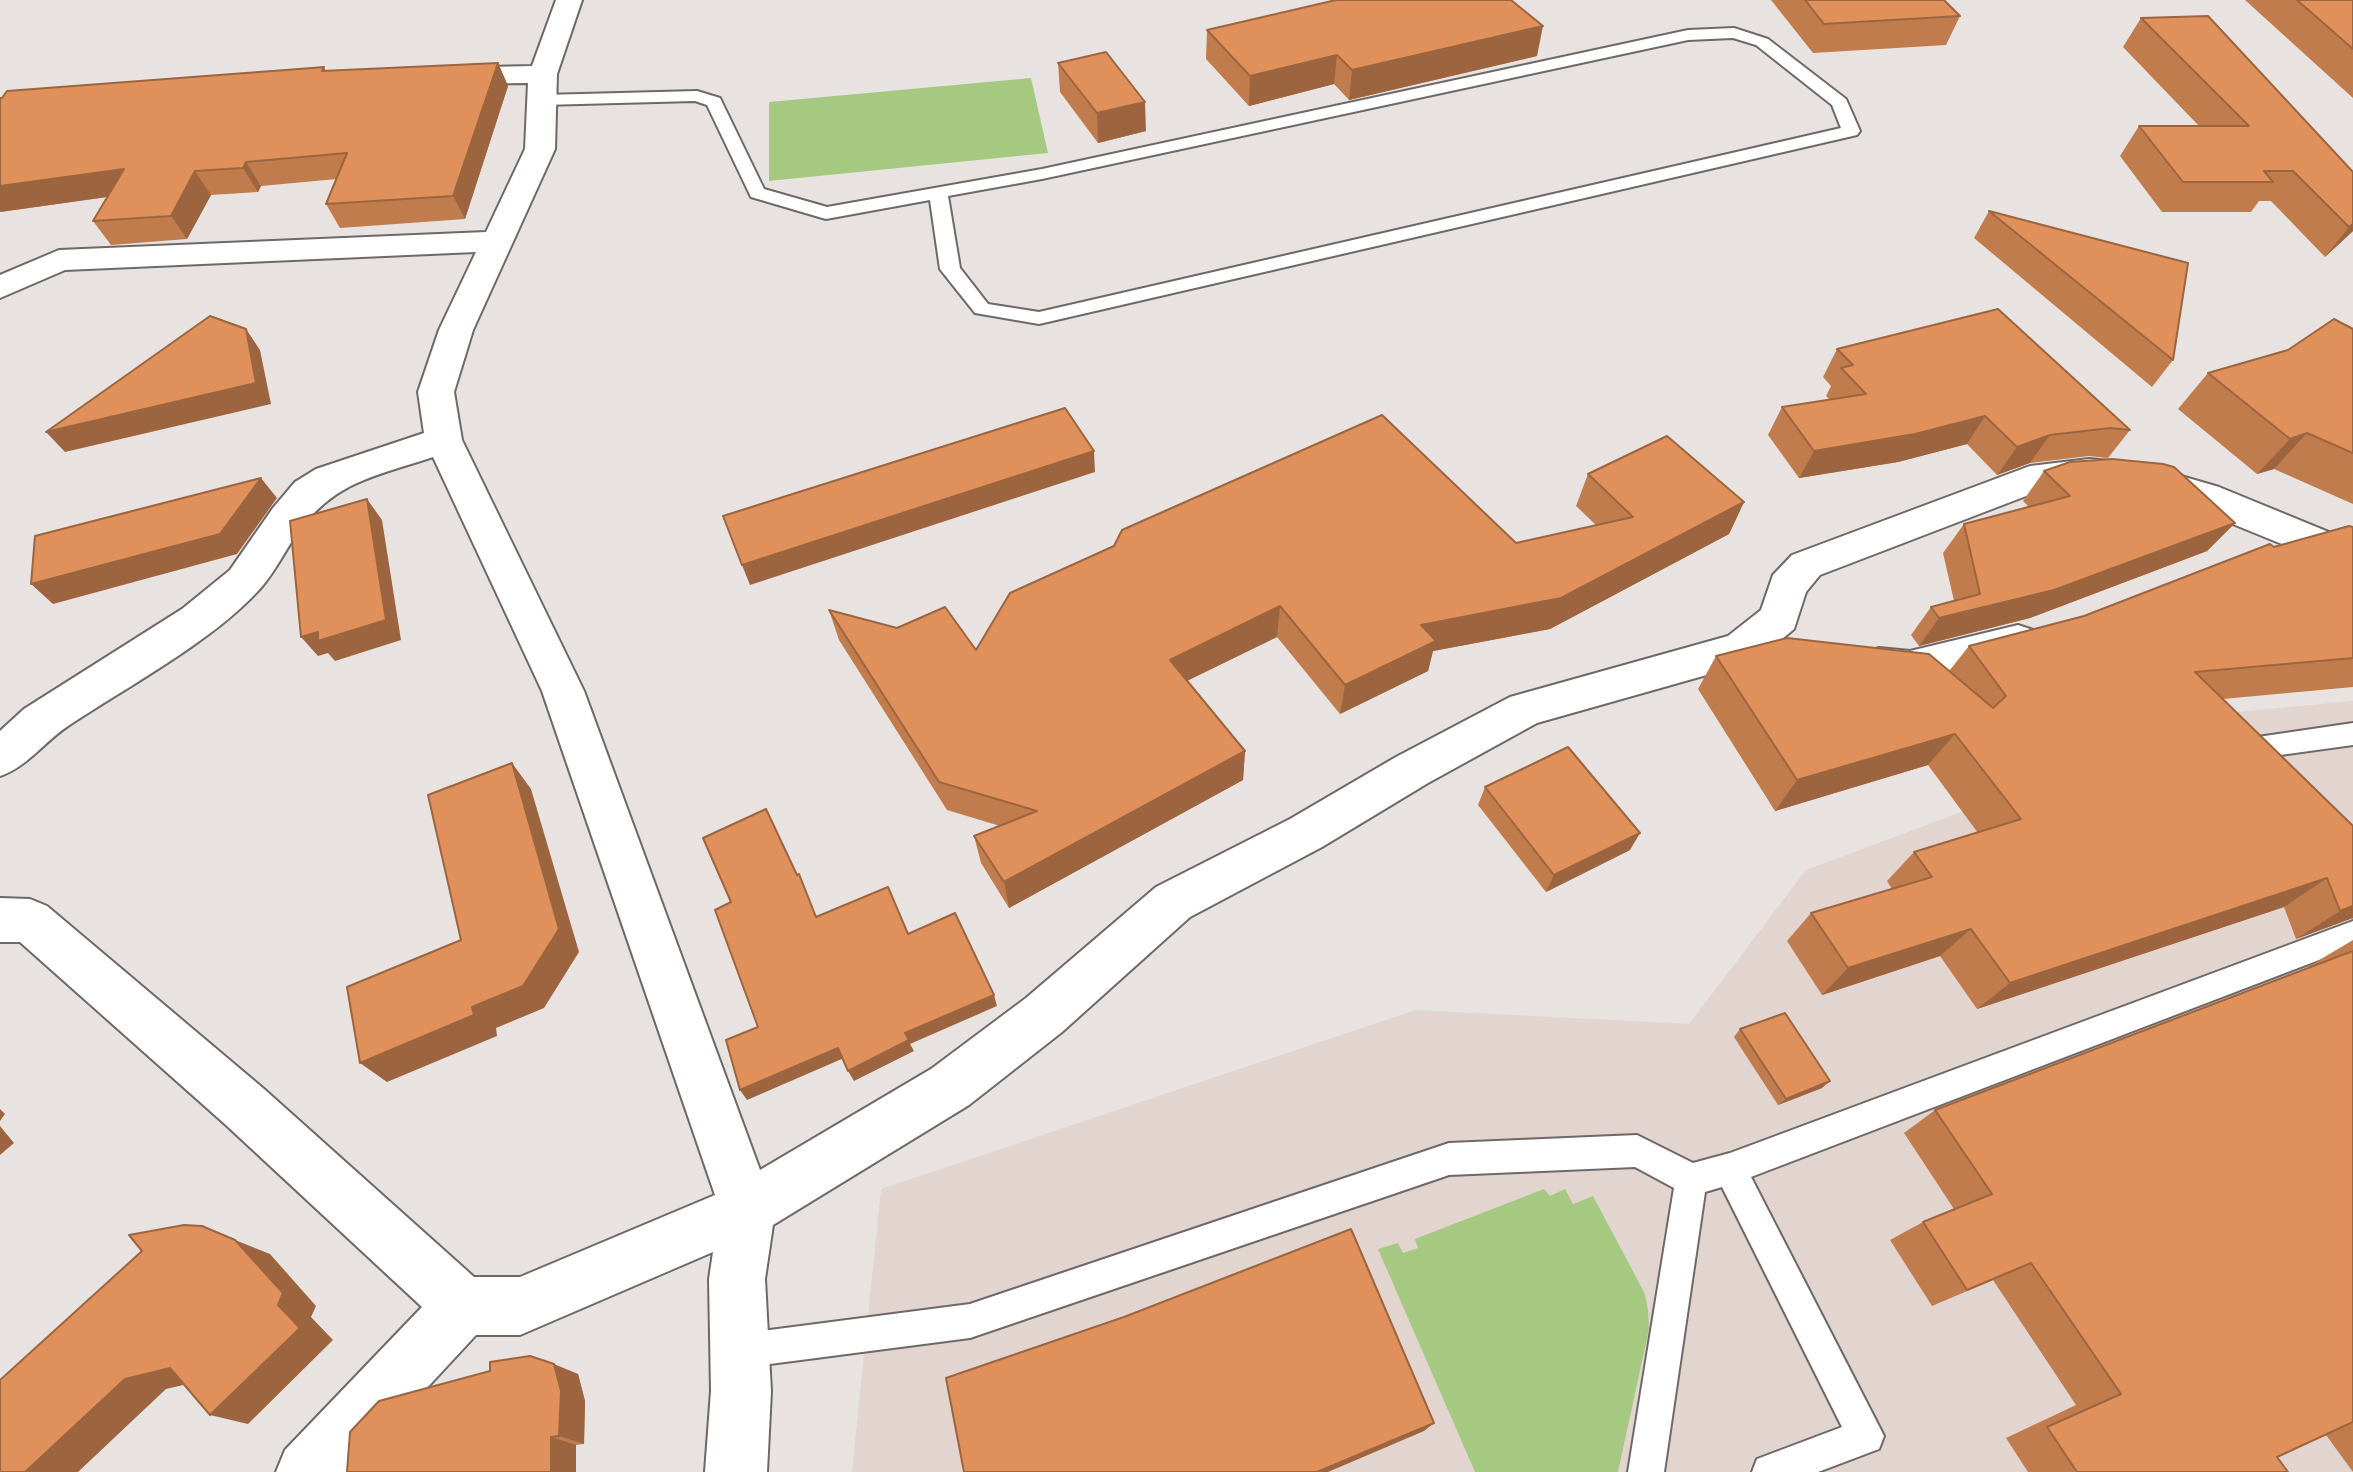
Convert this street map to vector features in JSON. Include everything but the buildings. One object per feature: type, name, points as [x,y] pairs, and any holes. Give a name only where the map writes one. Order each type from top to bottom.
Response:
[{"type":"street","points":[[569,0],[542,87],[540,149],[456,330],[436,392],[444,440],[563,691],[747,1209],[737,1279],[741,1391],[736,1472]]},
{"type":"street","points":[[418,77],[542,87]]},
{"type":"street","points":[[0,288],[59,260],[498,241]]},
{"type":"street","points":[[0,758],[39,722],[197,620],[244,581],[287,518],[309,492],[329,478],[444,440]]},
{"type":"street","points":[[1741,649],[1779,618],[1787,586],[1806,565],[2043,475],[2089,472],[2140,477],[2205,497],[2353,558]]},
{"type":"street","points":[[2253,553],[2296,536]]},
{"type":"street","points":[[1848,661],[1910,668],[2053,631]]},
{"type":"street","points":[[0,920],[30,921],[245,1107],[463,1306],[520,1306],[747,1209],[950,1087],[1044,1015],[1173,902],[1306,833],[1412,770],[1525,709],[1741,649],[1787,655]]},
{"type":"street","points":[[307,1472],[463,1306]]},
{"type":"lane","points":[[542,87],[697,96],[714,102],[757,193],[826,213],[938,192],[1042,174],[1688,35],[1734,33],[1762,42],[1840,103],[1851,131],[1039,318],[982,309],[950,269],[938,192]]},
{"type":"lane","points":[[2282,780],[2251,749],[2353,734]]},
{"type":"lane","points":[[739,1351],[970,1321],[1449,1159],[1637,1151],[1691,1180],[1730,1169],[2353,934]]},
{"type":"lane","points":[[1730,1169],[1866,1436],[1770,1472]]},
{"type":"lane","points":[[1646,1472],[1691,1180]]},
{"type":"shaded area","points":[[2353,701],[2353,1472],[852,1472],[881,1189],[1416,1010],[1689,1024],[1806,870],[2226,713]]},
{"type":"green space","points":[[1031,78],[1048,153],[769,181],[769,102]]},
{"type":"green space","points":[[1544,1189],[1550,1196],[1565,1189],[1573,1204],[1593,1196],[1645,1294],[1649,1329],[1618,1472],[1475,1472],[1378,1249],[1398,1243],[1403,1253],[1418,1248],[1415,1239]]}]
